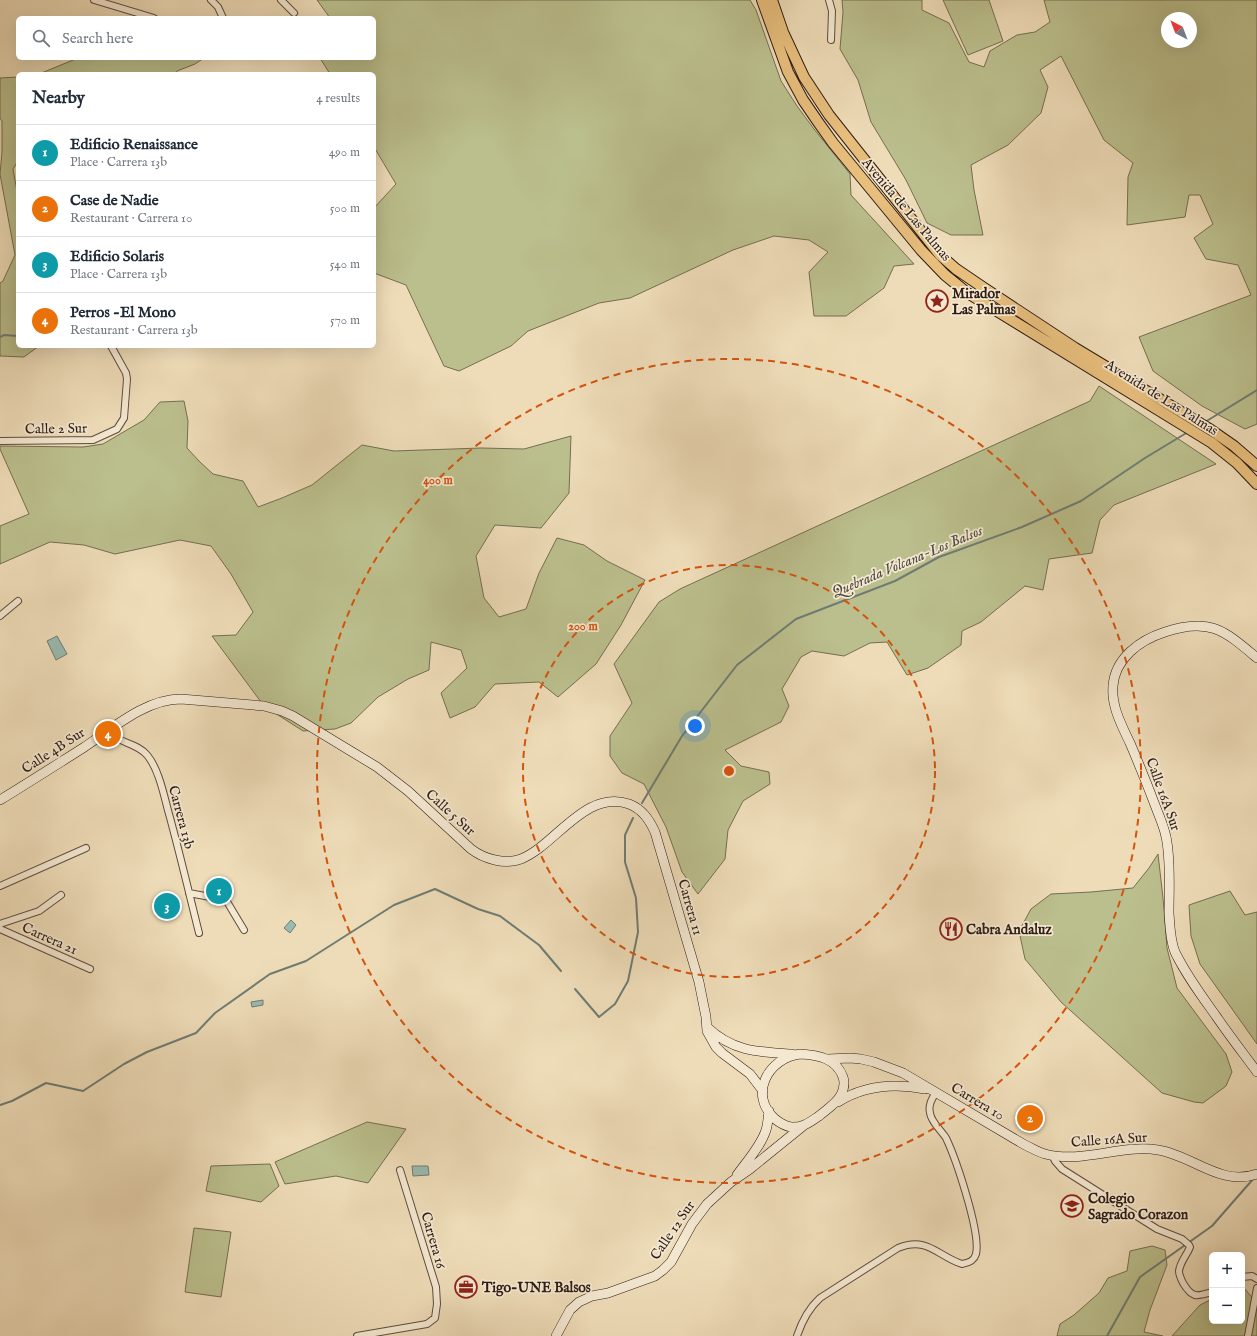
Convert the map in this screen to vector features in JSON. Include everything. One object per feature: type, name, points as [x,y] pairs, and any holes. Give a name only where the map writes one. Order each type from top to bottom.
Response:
[{"type":"main road","name":"Avenida de Las Palmas","points":[[762,0],[788,72],[803,100],[833,143],[921,250],[945,275],[966,292],[1212,443],[1237,464],[1257,484]]},
{"type":"main road","name":"Avenida de Las Palmas","points":[[772,0],[795,59],[815,95],[829,115],[940,255],[956,269],[1075,348],[1204,426],[1234,446],[1257,466]]},
{"type":"main road","name":"Calle 16A Sur","points":[[1257,658],[1230,636],[1210,626],[1183,626],[1146,639],[1132,649],[1120,664],[1113,685],[1115,705],[1120,720],[1147,783],[1166,838],[1168,853],[1170,930],[1174,950],[1194,986],[1257,1072]]},
{"type":"main road","name":"Calle 4B Sur","points":[[0,800],[108,732],[126,718],[154,704],[168,700],[181,699],[258,706]]},
{"type":"main road","name":"Calle 5 Sur","points":[[258,706],[273,708],[293,716],[377,767],[408,791],[471,849],[487,858],[503,861],[520,859],[539,849],[572,821],[592,807],[608,802],[631,805]]},
{"type":"main road","name":"Carrera 11","points":[[631,805],[646,815],[655,832],[699,982],[707,1031],[716,1047],[750,1074],[763,1091]]},
{"type":"main road","points":[[706,1026],[716,1034],[740,1048],[761,1052],[813,1055],[828,1059],[839,1068],[844,1080],[844,1090],[833,1105],[803,1126],[791,1127],[777,1121],[769,1111],[764,1101],[763,1091],[766,1077],[771,1069],[781,1060],[794,1055]]},
{"type":"main road","name":"Carrera 10","points":[[828,1059],[850,1058],[874,1062],[903,1073],[1025,1145],[1052,1155]]},
{"type":"main road","name":"Carrera 10","points":[[833,1105],[855,1092],[880,1086],[901,1085],[933,1091]]},
{"type":"main road","name":"Calle 12 Sur","points":[[731,1182],[753,1154],[763,1137],[768,1123],[769,1111]]},
{"type":"main road","name":"Calle 12 Sur","points":[[556,1336],[570,1310],[579,1302],[592,1296],[608,1293],[655,1276],[663,1270],[671,1262],[698,1214],[712,1199],[731,1182],[750,1169],[803,1126]]},
{"type":"main road","name":"Calle 16A Sur","points":[[1052,1155],[1081,1156],[1119,1151],[1156,1150],[1179,1155],[1222,1175],[1232,1177],[1253,1176]]},
{"type":"street","points":[[94,0],[147,16]]},
{"type":"street","points":[[211,0],[218,7],[222,16]]},
{"type":"street","points":[[281,0],[294,13]]},
{"type":"street","points":[[829,0],[832,11],[831,40]]},
{"type":"street","name":"Calle 2 Sur","points":[[0,441],[93,440],[117,429],[124,418],[127,379],[126,373],[112,348]]},
{"type":"street","points":[[0,616],[18,600]]},
{"type":"street","name":"Carrera 13b","points":[[108,732],[118,740],[138,747],[146,753],[152,761],[165,800],[199,933]]},
{"type":"street","points":[[0,886],[86,848]]},
{"type":"street","points":[[189,893],[226,900],[244,930]]},
{"type":"street","points":[[0,924],[39,911],[61,895]]},
{"type":"street","name":"Carrera 21","points":[[0,929],[90,969]]},
{"type":"street","points":[[797,1336],[805,1316],[820,1298],[898,1248],[908,1244],[924,1245],[933,1248],[962,1264],[971,1262],[974,1258],[977,1249],[973,1222],[960,1174],[946,1139],[931,1118],[930,1112],[933,1091]]},
{"type":"street","points":[[1052,1155],[1054,1161],[1062,1169],[1157,1229],[1182,1239],[1190,1245],[1179,1270],[1181,1278],[1188,1292],[1192,1295],[1199,1296],[1209,1293]]},
{"type":"street","name":"Carrera 16","points":[[357,1336],[428,1324],[435,1318],[437,1304],[436,1287],[400,1170]]},
{"type":"street","points":[[1245,1277],[1252,1276],[1257,1279]]},
{"type":"street","points":[[1248,1336],[1257,1288]]},
{"type":"green space","points":[[317,0],[750,0],[756,10],[781,81],[814,129],[850,174],[851,195],[914,264],[894,266],[884,288],[846,316],[814,316],[809,272],[828,252],[809,240],[774,236],[733,250],[630,298],[599,303],[528,331],[511,346],[459,371],[444,366],[406,285],[376,274],[376,206],[396,184],[376,150],[376,72],[329,72],[321,60],[376,60],[376,16],[329,16]]},
{"type":"green space","points":[[842,0],[922,0],[922,10],[949,23],[969,62],[984,67],[990,51],[1017,35],[1035,32],[1050,22],[1044,0],[1257,0],[1257,424],[1245,429],[1202,406],[1153,371],[1139,337],[1251,295],[1238,265],[1206,259],[1194,238],[1213,224],[1200,195],[1189,195],[1185,217],[1127,225],[1128,177],[1133,163],[1104,140],[1061,56],[1040,70],[1048,87],[1041,113],[1008,145],[971,165],[974,190],[983,235],[951,235],[927,223],[906,180],[871,122],[858,80],[840,49],[843,12]]},
{"type":"green space","points":[[943,0],[989,0],[1003,41],[968,55]]},
{"type":"green space","points":[[73,60],[201,60],[176,72],[44,72]]},
{"type":"green space","points":[[16,77],[16,164],[13,169],[16,186],[16,348],[36,348],[24,357],[0,356],[0,283],[3,281],[15,255],[0,174],[2,121],[0,118],[0,78]]},
{"type":"green space","points":[[1099,386],[1216,464],[1114,505],[1100,520],[1092,553],[1049,559],[1043,590],[1025,586],[981,622],[962,631],[961,645],[928,668],[907,675],[887,642],[870,643],[844,656],[812,651],[801,657],[782,689],[789,706],[781,722],[725,750],[741,766],[769,772],[770,784],[743,801],[728,830],[725,859],[698,894],[682,872],[666,827],[644,784],[622,773],[610,756],[610,736],[632,703],[614,664],[659,602],[680,589],[1090,401]]},
{"type":"green space","points":[[184,401],[188,421],[187,448],[213,474],[243,481],[258,507],[312,485],[362,445],[394,451],[481,448],[524,449],[571,436],[569,493],[541,528],[495,525],[476,556],[484,598],[499,617],[526,609],[539,573],[557,538],[584,545],[607,561],[645,580],[621,625],[596,664],[558,697],[539,682],[495,684],[475,707],[450,718],[441,693],[467,668],[461,650],[431,642],[429,670],[408,679],[378,697],[351,723],[335,729],[303,731],[264,706],[212,636],[236,635],[253,612],[231,574],[211,546],[180,540],[115,554],[84,545],[50,542],[0,564],[0,526],[29,514],[0,446],[83,447],[103,444],[144,420],[160,402]]},
{"type":"green space","points":[[1158,854],[1167,948],[1177,988],[1226,1054],[1232,1072],[1226,1086],[1203,1103],[1162,1093],[1061,1002],[1025,959],[1019,931],[1031,909],[1051,894],[1133,888]]},
{"type":"green space","points":[[1230,891],[1245,915],[1257,912],[1257,1044],[1200,964],[1191,936],[1189,905]]},
{"type":"green space","points":[[367,1122],[406,1129],[368,1183],[336,1176],[285,1184],[275,1162]]},
{"type":"green space","points":[[270,1164],[279,1186],[261,1202],[206,1191],[211,1166]]},
{"type":"green space","points":[[194,1228],[231,1232],[221,1297],[185,1292]]},
{"type":"green space","points":[[1152,1246],[1165,1250],[1167,1265],[1150,1310],[1144,1332],[1163,1336],[1057,1336],[1060,1324],[1074,1315],[1099,1293],[1108,1278],[1127,1271],[1130,1251]]},
{"type":"green space","points":[[1245,1289],[1255,1301],[1257,1309],[1257,1336],[1172,1336],[1200,1305],[1209,1300],[1209,1324],[1245,1324]]},
{"type":"water","points":[[57,636],[67,654],[56,660],[47,641]]},
{"type":"water","points":[[291,920],[296,925],[290,933],[284,928]]},
{"type":"water","points":[[263,1000],[263,1005],[252,1007],[251,1002]]},
{"type":"water","points":[[412,1166],[428,1166],[429,1175],[413,1176]]},
{"type":"waterway","points":[[0,337],[4,335],[16,336]]},
{"type":"waterway","name":"Quebrada Volcana-Los Balsos","points":[[1205,422],[1257,390]]},
{"type":"waterway","name":"Quebrada Volcana-Los Balsos","points":[[642,803],[682,736],[737,665],[796,619],[895,581],[939,557],[1022,527],[1081,501],[1145,458],[1188,432]]},
{"type":"waterway","name":"Quebrada Volcana-Los Balsos","points":[[575,989],[599,1017],[615,1004],[628,981],[638,932],[636,898],[625,862],[625,835],[633,818]]},
{"type":"waterway","name":"Quebrada Volcana-Los Balsos","points":[[0,1105],[12,1101],[46,1083],[83,1091],[124,1064],[147,1052],[196,1033],[215,1013],[270,974],[306,961],[394,905],[435,889],[478,909],[500,916],[539,945],[561,971]]},
{"type":"waterway","points":[[1107,1336],[1140,1277],[1212,1226],[1254,1178]]},
{"type":"place","name":"Mirador Las Palmas","points":[[937,301]]},
{"type":"place","name":"Perros -El Mono","points":[[108,734]]},
{"type":"place","name":"Edificio Renaissance","points":[[219,891]]},
{"type":"place","name":"Edificio Solaris","points":[[167,906]]},
{"type":"place","name":"Cabra Andaluz","points":[[951,929]]},
{"type":"place","name":"Case de Nadie","points":[[1030,1118]]},
{"type":"place","name":"Colegio Sagrado Corazon","points":[[1072,1206]]},
{"type":"place","name":"Tigo-UNE Balsos","points":[[466,1287]]}]
